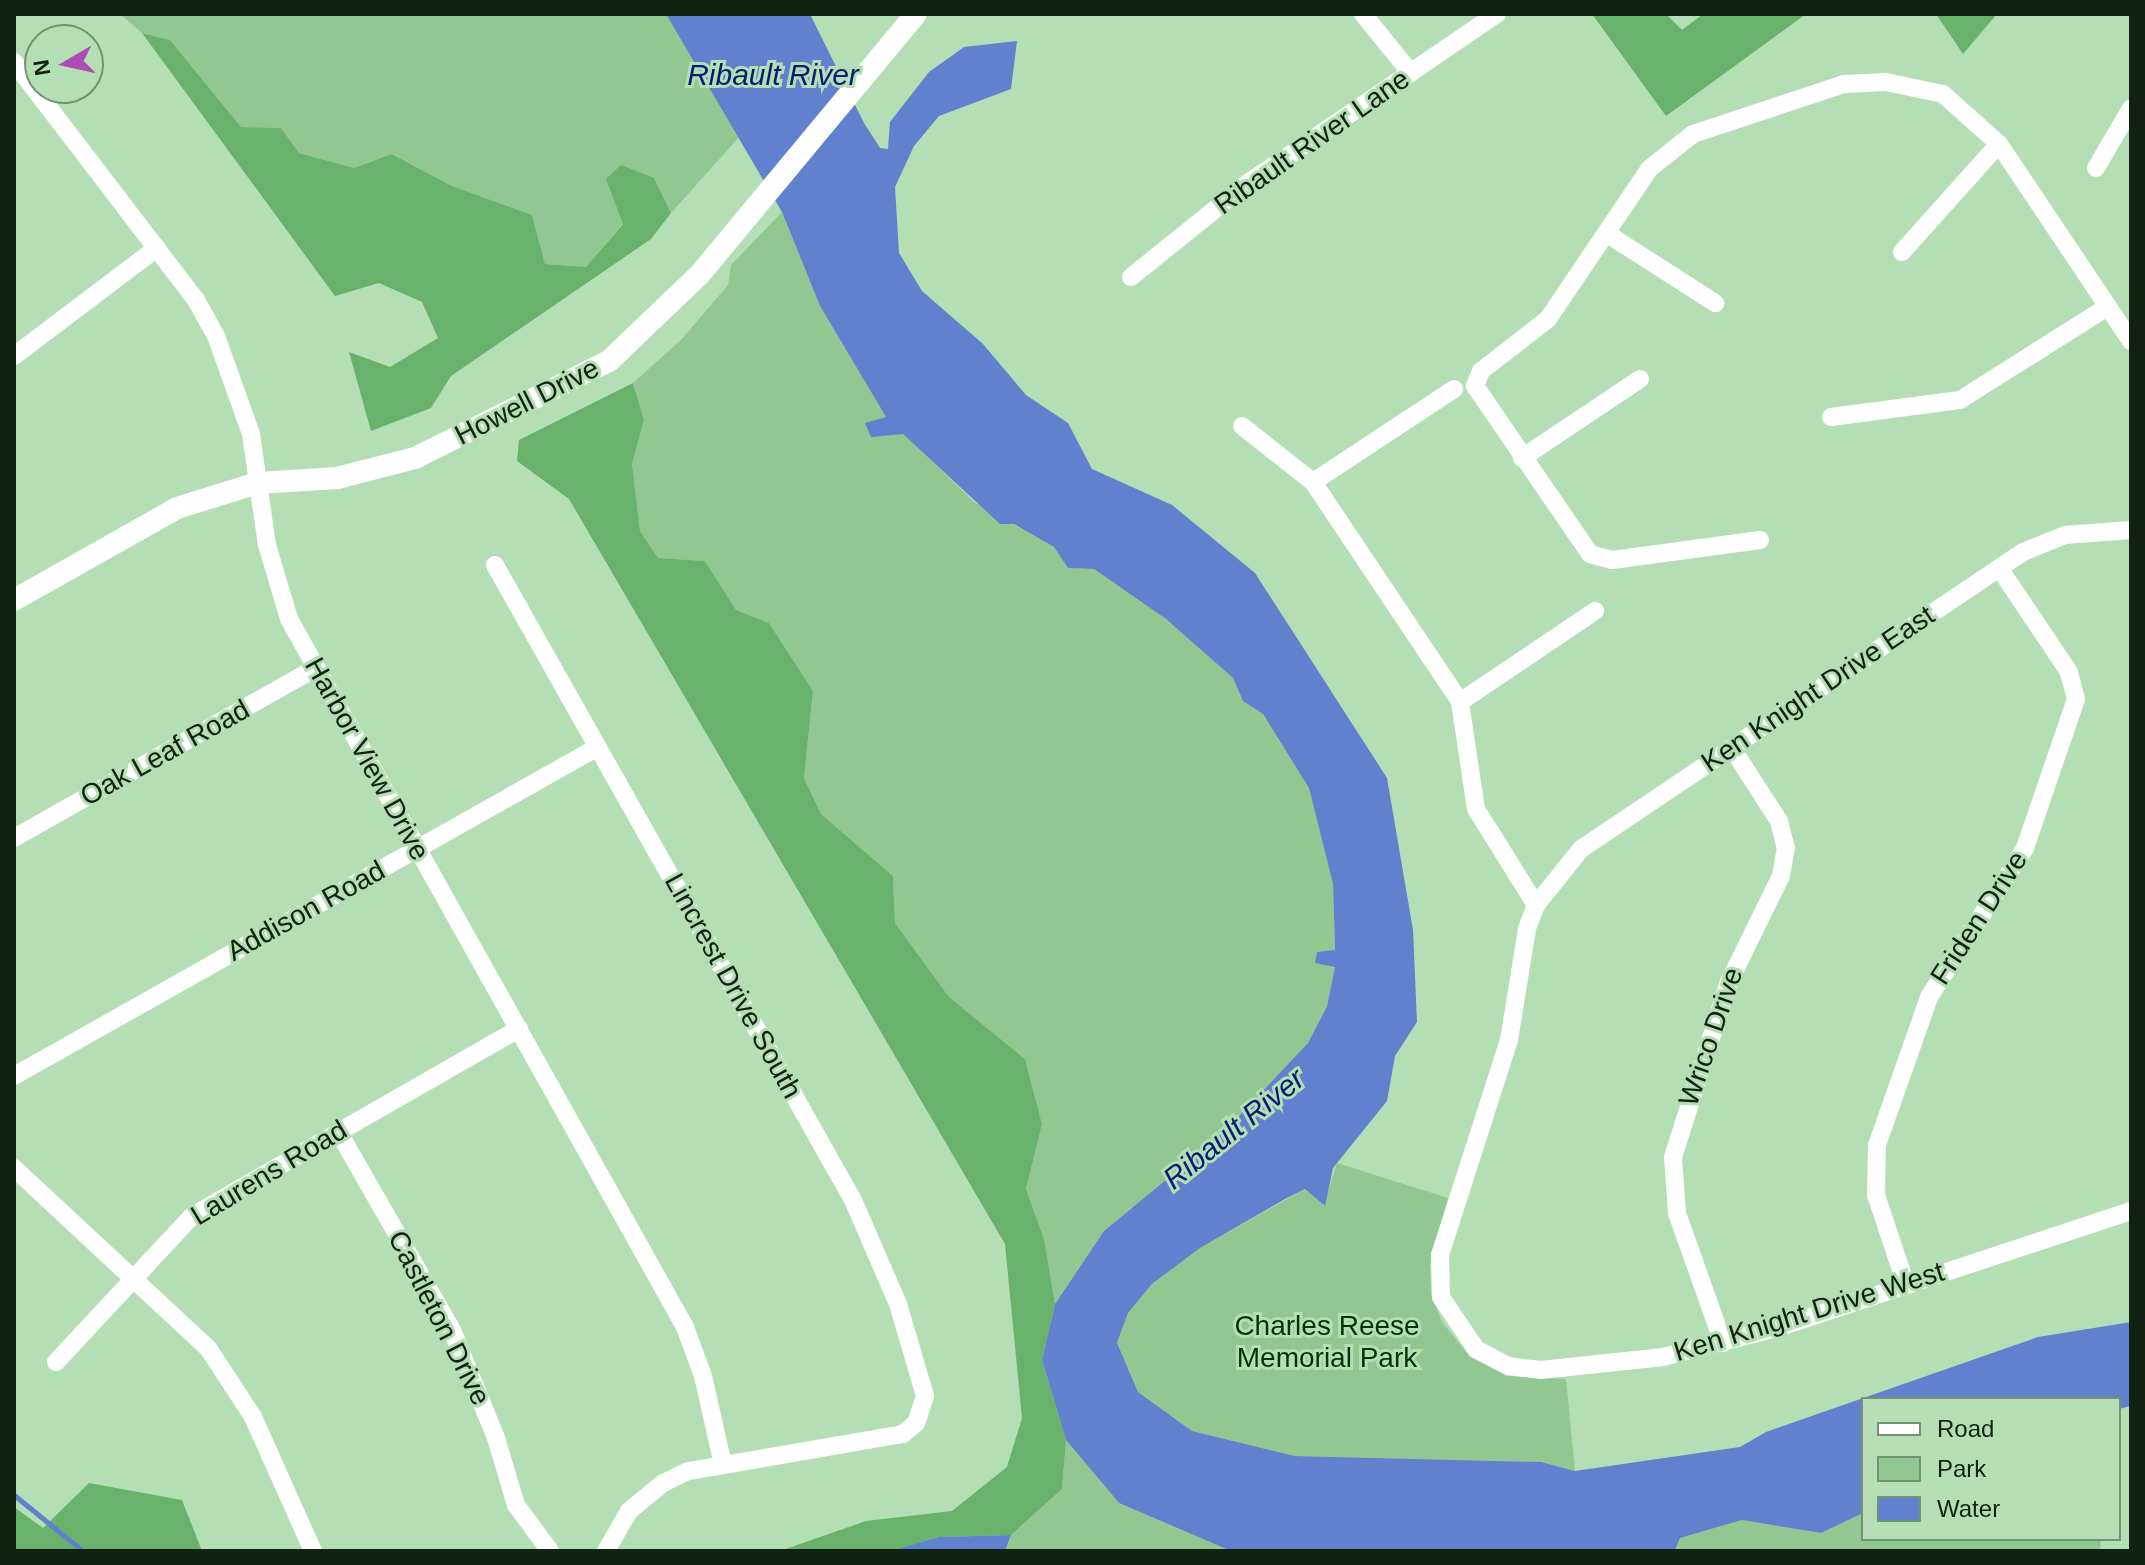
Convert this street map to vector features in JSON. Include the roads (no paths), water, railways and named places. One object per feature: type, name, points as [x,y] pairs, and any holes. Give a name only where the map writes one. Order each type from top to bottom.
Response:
[{"type":"street","points":[[1363,14],[1411,73]]},
{"type":"street","name":"Ribault River Lane","points":[[1131,277],[1248,183],[1497,14]]},
{"type":"street","name":"Howell Drive","points":[[14,600],[177,508],[258,483],[373,471],[429,451],[609,361],[700,274],[913,18]]},
{"type":"street","name":"Harbor View Drive","points":[[14,62],[196,300],[231,368],[258,483],[276,583],[316,668],[685,1327],[703,1376],[723,1465]]},
{"type":"street","points":[[1760,540],[1598,559],[1583,547],[1522,458],[1476,380],[1548,319],[1649,169],[1693,134],[1844,84],[1886,82],[1943,94],[1999,144],[2131,341]]},
{"type":"street","points":[[2096,168],[2131,108]]},
{"type":"street","points":[[1902,252],[1999,144]]},
{"type":"street","points":[[1606,233],[1715,303]]},
{"type":"street","points":[[14,356],[157,248]]},
{"type":"street","points":[[1831,417],[1960,400],[2107,307]]},
{"type":"street","points":[[1522,458],[1640,379]]},
{"type":"street","points":[[1313,482],[1454,389]]},
{"type":"street","points":[[1242,426],[1313,482],[1460,702],[1476,809],[1536,905]]},
{"type":"street","name":"Ken Knight Drive East","points":[[1536,905],[1581,849],[1999,568],[2065,535],[2131,530]]},
{"type":"street","name":"Lincrest Drive South","points":[[495,565],[860,1214],[923,1383],[924,1409],[916,1423],[888,1438],[723,1465]]},
{"type":"street","name":"Friden Drive","points":[[1906,1285],[1876,1195],[1877,1145],[1943,968],[2025,848],[2076,699],[2069,672],[1999,568]]},
{"type":"street","points":[[1460,702],[1595,611]]},
{"type":"street","name":"Oak Leaf Road","points":[[14,838],[316,668]]},
{"type":"street","name":"Addison Road","points":[[14,1076],[598,747]]},
{"type":"street","name":"Wrico Drive","points":[[1723,1343],[1677,1213],[1673,1157],[1738,957],[1781,876],[1786,849],[1779,821],[1732,748]]},
{"type":"street","name":"Ken Knight Drive West","points":[[1536,905],[1509,1040],[1440,1255],[1441,1297],[1449,1317],[1493,1360],[1523,1368],[1598,1366],[1723,1343],[2131,1211]]},
{"type":"street","name":"Laurens Road","points":[[56,1362],[192,1216],[519,1029]]},
{"type":"street","name":"Castleton Drive","points":[[338,1131],[452,1330],[491,1424],[516,1505],[550,1551]]},
{"type":"street","points":[[14,1168],[181,1317],[232,1382],[313,1551]]},
{"type":"street","points":[[606,1551],[643,1496],[688,1471],[723,1465]]},
{"type":"water","name":"Ribault River","points":[[666,14],[810,14],[864,123],[880,148],[888,149],[890,122],[929,72],[964,47],[1017,41],[1011,89],[939,116],[914,146],[895,187],[899,253],[922,291],[983,344],[1026,395],[1068,423],[1092,469],[1172,505],[1255,573],[1387,778],[1413,930],[1417,1022],[1395,1056],[1387,1101],[1333,1168],[1325,1206],[1305,1189],[1200,1248],[1152,1284],[1128,1313],[1117,1343],[1138,1392],[1192,1431],[1295,1456],[1541,1462],[1575,1471],[1740,1447],[1766,1432],[1861,1399],[1861,1514],[1821,1533],[1742,1520],[1680,1538],[1675,1550],[1231,1551],[1119,1503],[1066,1440],[1042,1360],[1055,1304],[1104,1231],[1224,1132],[1308,1043],[1327,1006],[1335,967],[1315,963],[1317,952],[1335,950],[1333,884],[1309,788],[1263,714],[1243,701],[1233,678],[1166,619],[1094,569],[1068,568],[1054,547],[1014,524],[1000,524],[903,434],[871,437],[865,423],[886,417],[820,306],[782,212]]},
{"type":"water","points":[[2131,1322],[2131,1406],[2121,1408],[2121,1397],[1866,1397],[2038,1337]]},
{"type":"water","points":[[1011,1535],[1005,1551],[889,1551],[939,1537]]},
{"type":"waterway","points":[[14,1495],[83,1551]]},
{"type":"park label","name":"Charles Reese Memorial Park","points":[[1327,1342]]}]
